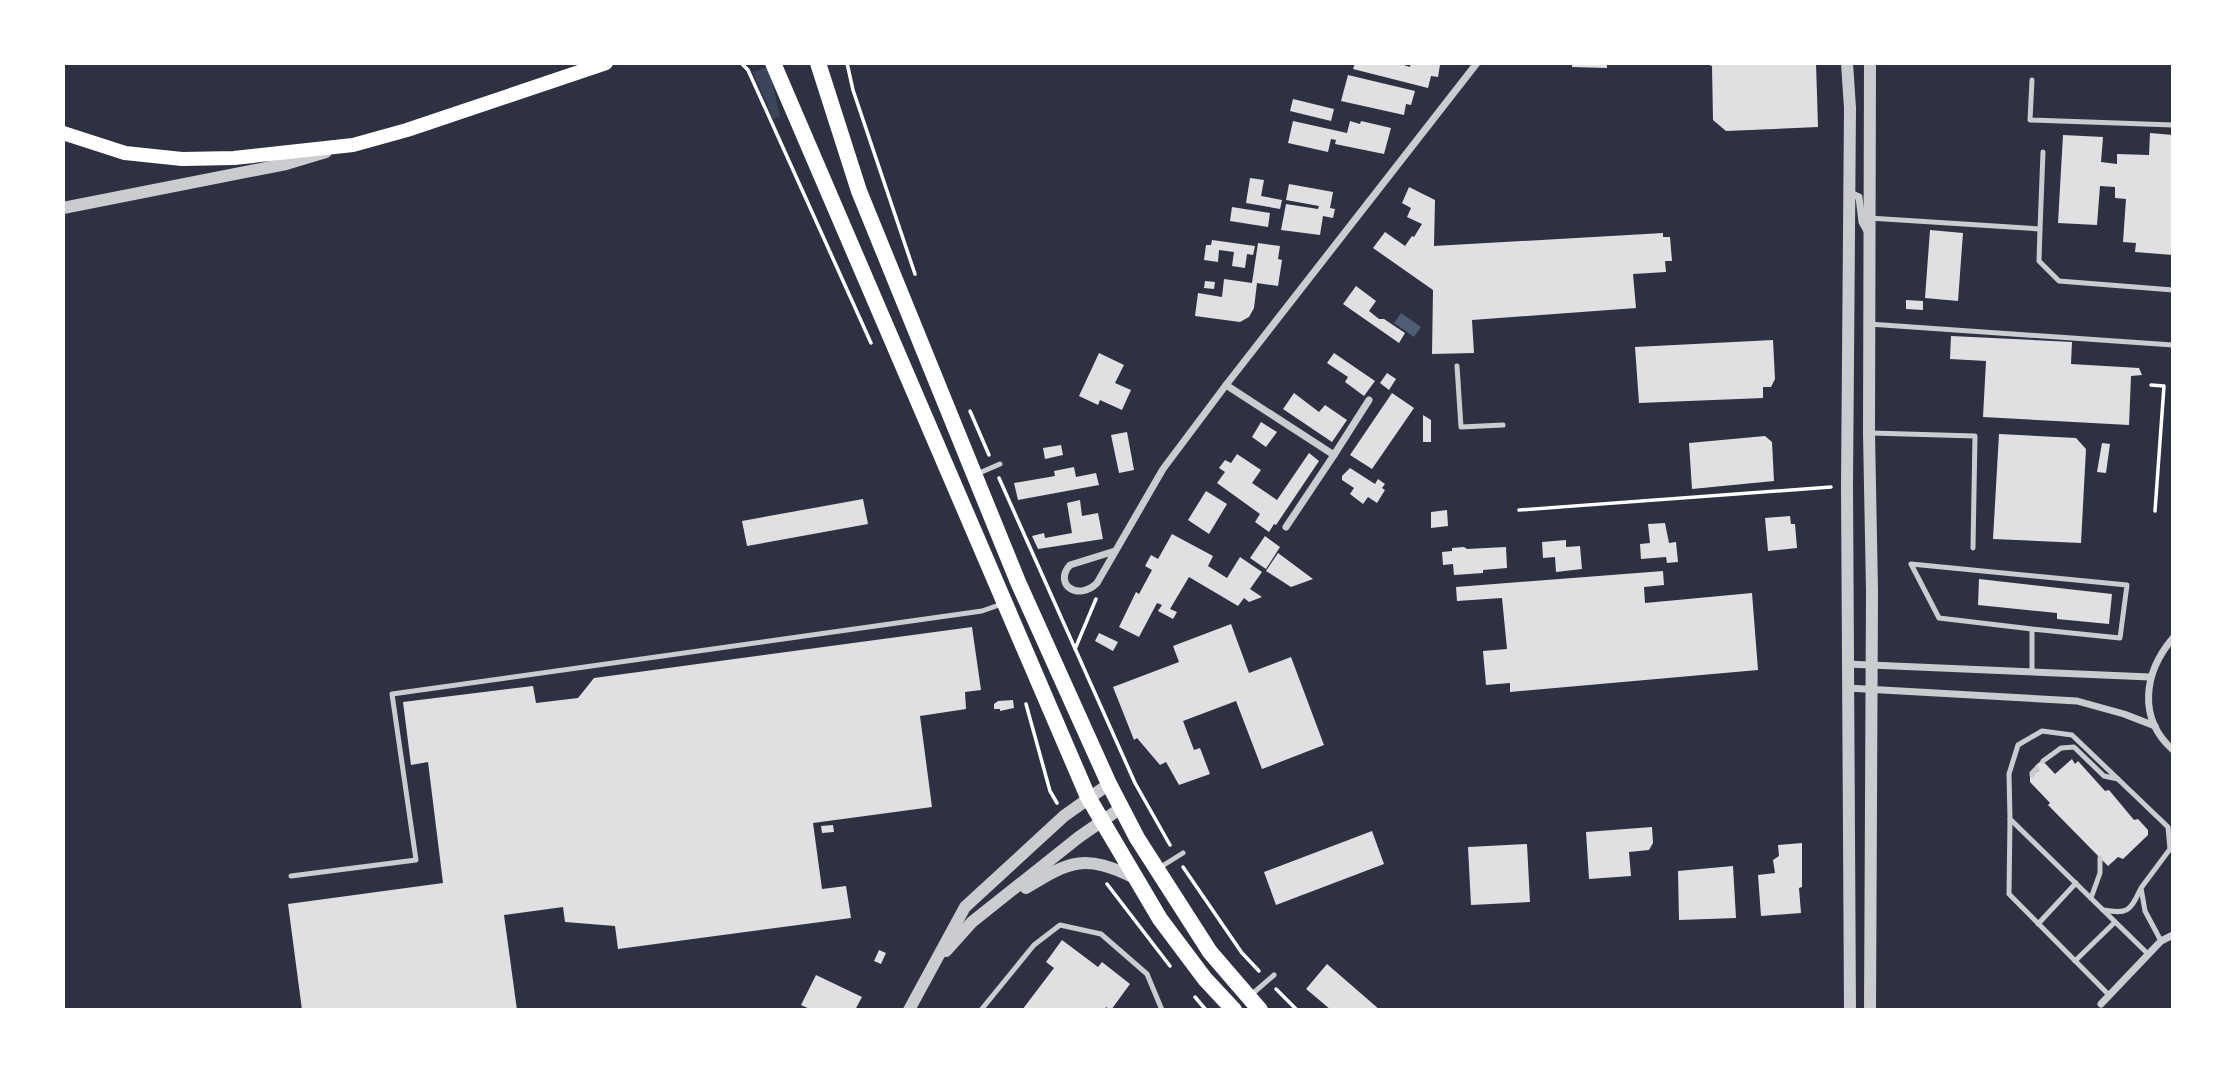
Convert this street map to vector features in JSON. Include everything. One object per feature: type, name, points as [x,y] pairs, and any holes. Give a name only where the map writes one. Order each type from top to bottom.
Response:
[{"type":"main road","points":[[63,132],[125,153],[182,159],[234,158],[353,145],[407,130],[606,63]]},
{"type":"main road","points":[[773,63],[1088,797],[1160,919],[1234,1010]]},
{"type":"main road","points":[[818,63],[859,191],[974,476],[1017,582],[1109,783],[1157,870],[1210,952],[1260,1010]]},
{"type":"street","points":[[1115,551],[1077,562],[1065,571],[1064,579],[1069,588],[1075,592],[1083,592],[1097,583],[1163,469],[1478,63]]},
{"type":"street","points":[[1847,63],[1850,108],[1847,485],[1850,1010]]},
{"type":"street","points":[[1870,63],[1870,1010]]},
{"type":"street","points":[[63,208],[286,163],[353,145]]},
{"type":"street","points":[[1850,193],[1859,197],[1862,222],[1870,235]]},
{"type":"street","points":[[1226,385],[1334,455]]},
{"type":"street","points":[[1286,527],[1369,400]]},
{"type":"street","points":[[2173,638],[2159,654],[2150,677],[2148,702],[2155,726],[2165,743],[2173,750]]},
{"type":"street","points":[[1847,664],[2150,677]]},
{"type":"street","points":[[1847,688],[2077,701],[2155,726]]},
{"type":"street","points":[[909,1010],[965,907],[1088,797],[1109,783]]},
{"type":"street","points":[[929,971],[972,922],[1121,808]]},
{"type":"street","points":[[972,922],[1057,869],[1075,863],[1091,862],[1113,867],[1135,878]]},
{"type":"street","points":[[2101,1004],[2161,941],[2173,935]]},
{"type":"lane","points":[[2032,80],[2030,120],[2173,125]]},
{"type":"lane","points":[[2043,152],[2039,261],[2059,281],[2173,290]]},
{"type":"lane","points":[[1870,218],[2040,229]]},
{"type":"lane","points":[[1869,324],[2173,345]]},
{"type":"lane","points":[[1457,366],[1461,427],[1503,425]]},
{"type":"lane","points":[[1869,433],[1975,436],[1973,548]]},
{"type":"lane","points":[[974,476],[997,466]]},
{"type":"lane","points":[[1911,564],[2127,585],[2120,638],[2032,629],[1939,618],[1911,564]]},
{"type":"lane","points":[[291,876],[416,860],[392,694],[982,611],[1005,602]]},
{"type":"lane","points":[[2032,629],[2032,672]]},
{"type":"lane","points":[[2103,910],[2122,913],[2133,906],[2141,888],[2170,849],[2168,827],[2072,735],[2042,731],[2018,745],[2009,774],[2009,894],[2109,995]]},
{"type":"lane","points":[[2043,761],[2062,748],[2074,747],[2104,776],[2118,779]]},
{"type":"lane","points":[[2032,775],[2037,768]]},
{"type":"lane","points":[[2010,819],[2148,954]]},
{"type":"lane","points":[[1157,870],[1183,853]]},
{"type":"lane","points":[[2091,898],[2099,873],[2100,858]]},
{"type":"lane","points":[[2038,924],[2076,883]]},
{"type":"lane","points":[[2141,888],[2145,911],[2161,941]]},
{"type":"lane","points":[[2074,961],[2115,922]]},
{"type":"lane","points":[[981,1010],[1034,945],[1059,925],[1101,934],[1147,974],[1162,1010]]},
{"type":"lane","points":[[1249,997],[1274,975]]},
{"type":"path","points":[[847,63],[853,90],[918,282]]},
{"type":"path","points":[[2151,385],[2164,386],[2155,511]]},
{"type":"path","points":[[967,404],[997,466],[1135,783],[1177,858],[1242,953],[1297,1010]]},
{"type":"path","points":[[1519,510],[1847,485]]},
{"type":"path","points":[[1075,649],[1096,604],[1097,583]]},
{"type":"shaded area","points":[[769,67],[780,117],[773,119],[753,72]]},
{"type":"shaded area","points":[[1401,313],[1421,327],[1414,337],[1394,323]]},
{"type":"building","points":[[1355,63],[1397,63],[1410,67],[1411,63],[1440,65],[1438,77],[1431,76],[1428,88],[1353,69]]},
{"type":"building","points":[[1572,63],[1607,63],[1607,68],[1572,67]]},
{"type":"building","points":[[1704,63],[1816,63],[1818,127],[1726,131],[1713,120],[1712,66]]},
{"type":"building","points":[[1348,75],[1415,91],[1411,105],[1406,104],[1404,115],[1341,101]]},
{"type":"building","points":[[1293,99],[1334,109],[1331,121],[1290,111]]},
{"type":"building","points":[[1293,121],[1347,133],[1350,121],[1391,128],[1384,154],[1335,144],[1336,140],[1331,139],[1328,152],[1288,143]]},
{"type":"building","points":[[2150,133],[2173,135],[2173,255],[2135,252],[2136,243],[2123,242],[2126,199],[2115,198],[2115,187],[2100,186],[2097,225],[2058,223],[2063,135],[2103,137],[2101,162],[2117,164],[2117,154],[2149,155]]},
{"type":"building","points":[[1250,178],[1264,180],[1261,196],[1282,200],[1280,209],[1246,203]]},
{"type":"building","points":[[1289,184],[1333,192],[1330,208],[1335,209],[1333,218],[1323,216],[1320,235],[1281,230],[1286,204],[1318,209],[1319,206],[1286,200]]},
{"type":"building","points":[[1409,187],[1435,200],[1434,246],[1663,233],[1663,237],[1670,237],[1672,261],[1665,261],[1666,272],[1633,274],[1636,308],[1472,320],[1474,353],[1432,354],[1433,290],[1373,248],[1385,232],[1405,246],[1422,224],[1407,217],[1411,208],[1402,203]]},
{"type":"building","points":[[1232,207],[1270,213],[1268,227],[1230,221]]},
{"type":"building","points":[[1930,230],[1963,233],[1958,301],[1925,298]]},
{"type":"building","points":[[1212,240],[1255,246],[1253,255],[1247,254],[1245,268],[1232,266],[1234,252],[1219,250],[1218,262],[1204,260],[1206,245],[1211,245]]},
{"type":"building","points":[[1258,243],[1280,246],[1278,259],[1282,260],[1278,286],[1257,283],[1254,308],[1249,317],[1240,322],[1195,316],[1198,293],[1222,297],[1224,279],[1252,283]]},
{"type":"building","points":[[1205,281],[1215,282],[1214,289],[1204,288]]},
{"type":"building","points":[[1356,286],[1376,301],[1369,311],[1405,333],[1399,343],[1343,304]]},
{"type":"building","points":[[1906,300],[1923,301],[1923,310],[1906,309]]},
{"type":"building","points":[[1951,336],[2072,342],[2071,364],[2139,368],[2142,375],[2131,376],[2129,425],[1983,417],[1986,361],[1950,359]]},
{"type":"building","points":[[1773,340],[1775,379],[1771,387],[1763,387],[1763,398],[1639,403],[1635,347]]},
{"type":"building","points":[[1099,353],[1124,365],[1115,383],[1131,390],[1122,410],[1100,400],[1098,405],[1079,396]]},
{"type":"building","points":[[1334,353],[1375,381],[1364,396],[1345,382],[1348,377],[1327,363]]},
{"type":"building","points":[[1387,373],[1396,379],[1389,390],[1380,383]]},
{"type":"building","points":[[1294,393],[1319,412],[1325,405],[1347,420],[1332,442],[1283,409]]},
{"type":"building","points":[[1392,393],[1414,408],[1372,469],[1350,455]]},
{"type":"building","points":[[1423,415],[1431,420],[1431,442],[1423,442]]},
{"type":"building","points":[[1261,422],[1277,432],[1266,447],[1252,437]]},
{"type":"building","points":[[1127,432],[1134,470],[1119,473],[1111,435]]},
{"type":"building","points":[[1999,434],[2076,438],[2086,449],[2081,543],[1993,539]]},
{"type":"building","points":[[1765,436],[1772,442],[1774,481],[1692,489],[1689,443]]},
{"type":"building","points":[[2102,443],[2110,444],[2106,473],[2097,472]]},
{"type":"building","points":[[1061,445],[1063,455],[1045,459],[1043,448]]},
{"type":"building","points":[[1309,453],[1319,461],[1269,532],[1255,522],[1260,514],[1217,483],[1225,472],[1219,468],[1225,460],[1231,463],[1237,454],[1261,470],[1252,483],[1277,500]]},
{"type":"building","points":[[1074,467],[1076,477],[1096,473],[1099,485],[1018,500],[1014,483],[1055,476],[1054,471]]},
{"type":"building","points":[[1350,468],[1375,484],[1378,479],[1385,484],[1382,488],[1385,490],[1377,503],[1368,497],[1363,504],[1350,494],[1354,488],[1342,480],[1342,476]]},
{"type":"building","points":[[1206,491],[1227,504],[1209,534],[1188,520]]},
{"type":"building","points":[[863,499],[868,524],[747,546],[742,521]]},
{"type":"building","points":[[1080,500],[1082,516],[1098,513],[1103,539],[1038,549],[1032,536],[1044,533],[1045,538],[1072,533],[1067,503]]},
{"type":"building","points":[[1447,510],[1448,526],[1431,528],[1431,512]]},
{"type":"building","points":[[1790,516],[1791,524],[1795,524],[1797,548],[1768,551],[1765,518]]},
{"type":"building","points":[[1665,523],[1669,543],[1676,542],[1678,562],[1667,563],[1666,557],[1641,559],[1640,544],[1650,543],[1648,524]]},
{"type":"building","points":[[1172,534],[1213,556],[1208,566],[1227,578],[1240,557],[1262,572],[1250,589],[1262,597],[1249,602],[1244,598],[1238,606],[1189,577],[1170,609],[1177,612],[1173,619],[1158,611],[1162,605],[1157,603],[1139,637],[1119,627],[1136,592],[1139,594],[1152,570],[1145,566],[1151,555],[1158,559]]},
{"type":"building","points":[[1265,536],[1280,547],[1266,569],[1250,558]]},
{"type":"building","points":[[1566,540],[1566,547],[1580,546],[1582,569],[1556,572],[1555,557],[1543,558],[1542,542]]},
{"type":"building","points":[[1464,547],[1506,547],[1507,568],[1454,575],[1453,564],[1443,565],[1442,552]]},
{"type":"building","points":[[1278,553],[1313,579],[1291,587],[1266,571]]},
{"type":"building","points":[[1663,571],[1664,585],[1644,587],[1645,603],[1752,593],[1758,670],[1510,692],[1510,683],[1486,685],[1483,651],[1507,649],[1502,598],[1457,601],[1456,587]]},
{"type":"building","points":[[1979,579],[2112,594],[2109,624],[2057,619],[2057,613],[1978,605]]},
{"type":"building","points":[[1231,624],[1249,673],[1291,657],[1324,745],[1262,769],[1236,701],[1183,721],[1194,750],[1200,748],[1210,774],[1179,785],[1166,762],[1160,765],[1137,738],[1134,740],[1113,687],[1179,662],[1173,646]]},
{"type":"building","points":[[972,627],[981,690],[965,692],[966,709],[920,716],[932,807],[813,823],[822,889],[846,886],[851,918],[618,949],[615,926],[565,922],[563,907],[504,915],[517,1010],[302,1010],[288,904],[443,883],[428,762],[411,765],[403,702],[533,686],[536,703],[578,698],[594,678]]},
{"type":"building","points":[[1099,633],[1118,642],[1113,651],[1095,641]]},
{"type":"building","points":[[1013,700],[1014,708],[1000,711],[994,709],[994,704],[998,701]]},
{"type":"building","points":[[2072,759],[2075,764],[2078,761],[2105,791],[2109,790],[2134,820],[2138,819],[2148,830],[2148,835],[2123,859],[2118,857],[2108,866],[2048,805],[2050,803],[2030,782],[2030,777],[2039,770],[2035,766],[2042,760],[2055,774]]},
{"type":"building","points":[[833,825],[834,832],[822,833],[821,826]]},
{"type":"building","points":[[1652,827],[1653,843],[1649,850],[1629,852],[1631,876],[1589,879],[1586,832]]},
{"type":"building","points":[[1372,831],[1384,864],[1276,905],[1264,872]]},
{"type":"building","points":[[1802,843],[1802,887],[1799,888],[1801,913],[1761,916],[1758,875],[1775,873],[1773,860],[1779,856],[1778,845]]},
{"type":"building","points":[[1527,844],[1530,902],[1471,905],[1468,847]]},
{"type":"building","points":[[1733,866],[1736,918],[1679,920],[1678,871]]},
{"type":"building","points":[[1062,940],[1098,967],[1102,962],[1130,984],[1111,1010],[1106,1007],[1104,1010],[1022,1010],[1054,968],[1046,962]]},
{"type":"building","points":[[879,950],[886,953],[881,964],[874,961]]},
{"type":"building","points":[[1327,964],[1380,1010],[1331,1010],[1306,989]]},
{"type":"building","points":[[816,975],[862,997],[855,1010],[812,1010],[801,1005]]}]
